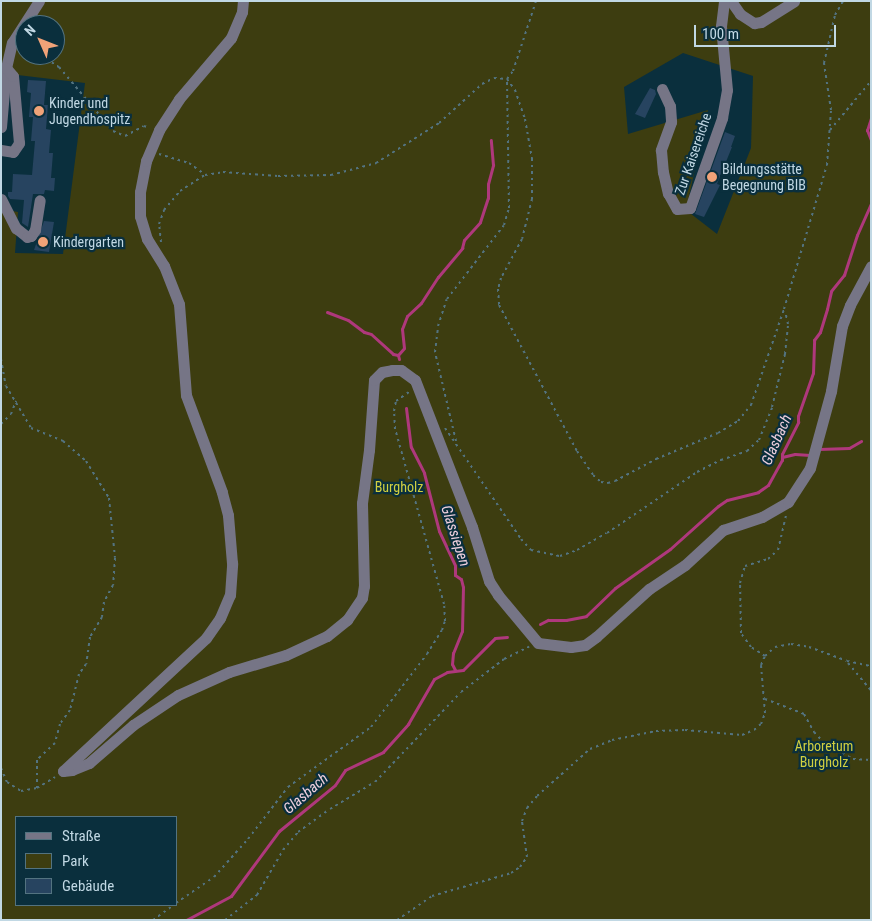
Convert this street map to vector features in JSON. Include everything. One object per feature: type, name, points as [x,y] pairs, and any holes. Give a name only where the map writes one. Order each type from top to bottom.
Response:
[{"type":"street","points":[[1,127],[6,68],[12,43],[39,1]]},
{"type":"street","points":[[63,771],[206,638],[220,618],[230,595],[232,563],[228,515],[222,492],[186,394],[179,304],[164,266],[151,248],[140,216],[140,192],[150,150],[179,99],[231,38],[238,24],[244,1]]},
{"type":"street","name":"Zur Kaisereiche","points":[[662,89],[670,106],[670,122],[661,150],[662,172],[668,193],[677,208],[690,208],[722,118],[727,90],[721,26],[724,1]]},
{"type":"street","points":[[731,1],[740,14],[754,22],[761,22],[794,1]]},
{"type":"street","points":[[1,150],[13,152],[19,143],[13,76],[6,68]]},
{"type":"street","points":[[1,199],[16,228],[26,237],[31,236],[35,230],[40,200]]},
{"type":"street","points":[[63,771],[72,770],[89,763],[133,725],[185,692],[229,672],[286,655],[327,636],[347,620],[362,598],[364,586],[362,503],[369,450],[374,380],[382,372],[401,370],[415,380],[472,527],[489,581],[498,595],[538,643],[571,647],[585,645],[649,589],[685,565],[723,530],[762,517],[788,502],[812,462],[830,392],[842,326],[850,305],[871,266]]},
{"type":"path","points":[[457,443],[435,352],[438,326],[447,299],[504,225],[508,208],[508,79],[513,71],[536,1]]},
{"type":"path","points":[[508,79],[515,90],[525,119],[532,158],[532,199],[522,238],[501,278],[498,290],[499,305],[577,451],[593,475],[601,482],[615,482],[656,459],[718,433],[738,421],[751,405],[784,309],[827,165],[832,110],[824,63],[835,15],[843,1]]},
{"type":"path","points":[[56,65],[113,131],[124,136],[144,126],[150,129],[151,133]]},
{"type":"path","points":[[162,245],[159,224],[164,210],[180,191],[205,175],[223,172],[278,176],[331,175],[376,163],[439,124],[482,84],[494,78],[508,79]]},
{"type":"path","points":[[830,130],[871,81]]},
{"type":"path","points":[[150,150],[189,164],[205,175]]},
{"type":"path","points":[[445,428],[521,539],[531,550],[560,556],[577,550],[640,513],[697,472],[721,460],[748,451],[759,440],[772,407],[788,339],[788,324],[784,309]]},
{"type":"path","points":[[1,359],[3,376],[31,428],[63,441],[86,461],[109,498],[115,558],[113,585],[104,602],[102,618],[90,637],[86,664],[79,674],[70,710],[60,724],[55,743],[37,760],[37,788]]},
{"type":"path","points":[[178,902],[214,877],[248,839],[288,787],[371,727],[427,654],[442,630],[444,604],[395,429],[394,411],[396,401],[409,391],[421,396]]},
{"type":"path","points":[[1,424],[11,414],[16,401]]},
{"type":"path","points":[[765,656],[750,647],[741,633],[740,583],[744,566],[768,559],[778,550],[781,544],[788,502]]},
{"type":"path","points":[[225,920],[257,895],[283,850],[303,828],[383,775],[440,712],[483,673],[513,654],[538,643]]},
{"type":"path","points":[[397,920],[432,896],[511,873],[520,867],[527,857],[522,821],[527,808],[537,796],[590,749],[612,740],[656,731],[679,729],[721,734],[746,734],[754,730],[763,720],[765,700],[761,672],[765,656],[776,647],[792,644],[809,647],[847,661],[871,666]]},
{"type":"path","points":[[847,661],[871,690]]},
{"type":"path","points":[[765,700],[804,714],[814,732],[825,744],[853,759],[871,760]]},
{"type":"path","points":[[1,768],[7,782],[15,788],[24,791],[37,788],[63,771]]},
{"type":"path","points":[[153,920],[172,906]]},
{"type":"green space","name":"Burgholz","points":[[1,1],[871,1],[871,920],[1,920],[1,209],[18,212],[15,253],[63,254],[85,83],[9,74],[1,133]],"holes":[[[683,53],[753,76],[751,148],[717,234],[686,210],[708,110],[628,134],[624,87]]]},
{"type":"building","points":[[28,80],[46,81],[44,105],[48,105],[46,129],[51,130],[49,153],[53,153],[51,178],[55,178],[54,191],[45,190],[44,194],[33,194],[28,227],[22,223],[24,200],[10,199],[8,192],[12,192],[13,174],[32,175],[35,141],[31,141],[33,117],[29,117],[31,93],[27,92]]},
{"type":"building","points":[[650,88],[655,90],[656,94],[645,118],[635,114]]},
{"type":"building","name":"Bildungsstätte Begegnung BIB","points":[[725,132],[735,136],[717,184],[720,185],[704,217],[695,214]]},
{"type":"building","name":"Kindergarten","points":[[44,221],[54,222],[49,252],[34,250]]},
{"type":"waterway","name":"Glasbach","points":[[871,118],[867,130],[871,140]]},
{"type":"waterway","name":"Glassiepen","points":[[399,359],[398,355],[404,348],[402,329],[407,316],[421,303],[438,277],[462,248],[464,240],[480,222],[488,198],[488,184],[493,165],[491,140]]},
{"type":"waterway","name":"Glasbach","points":[[540,624],[548,620],[566,620],[586,616],[615,588],[670,549],[718,506],[727,500],[758,492],[768,485],[782,460],[782,454],[798,422],[798,416],[813,373],[814,340],[820,332],[831,291],[844,275],[857,235],[871,204]]},
{"type":"waterway","points":[[327,312],[348,320],[364,332],[371,334],[393,354],[398,355]]},
{"type":"waterway","name":"Glassiepen","points":[[406,408],[411,447],[424,473],[439,531],[455,566],[455,575],[461,579],[463,587],[462,631],[453,653],[452,664],[455,670]]},
{"type":"waterway","points":[[819,449],[849,448],[861,441]]},
{"type":"waterway","points":[[782,457],[795,454],[810,455]]},
{"type":"waterway","name":"Glasbach","points":[[186,920],[231,896],[279,831],[335,785],[345,770],[383,752],[408,724],[434,679],[447,672],[463,670],[495,638],[507,637]]},
{"type":"place","name":"Kinder und Jugendhospitz","points":[[39,111]]},
{"type":"place","name":"Bildungsstätte Begegnung BIB","points":[[712,177]]},
{"type":"place","name":"Kindergarten","points":[[43,242]]},
{"type":"park label","name":"Arboretum Burgholz","points":[[824,754]]}]
